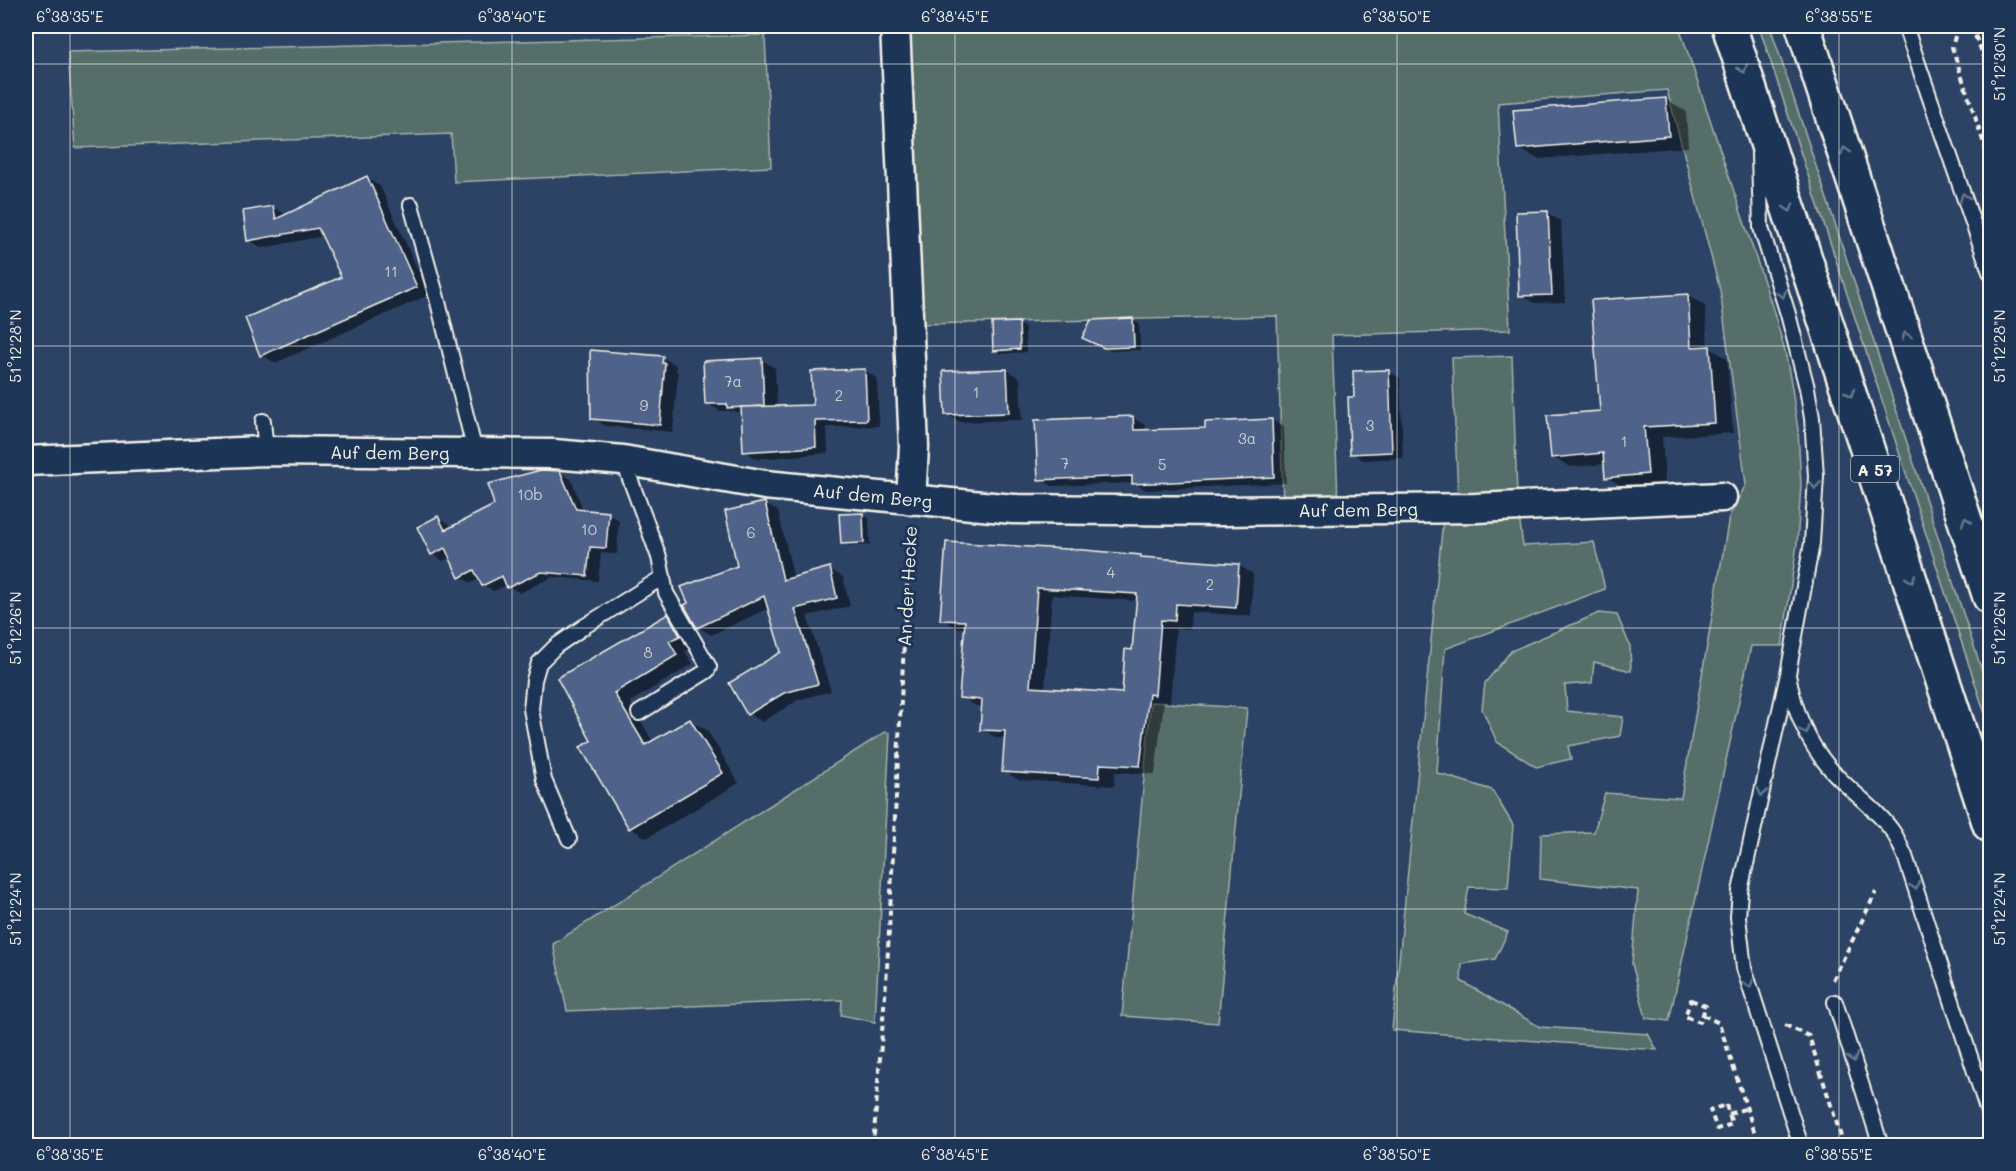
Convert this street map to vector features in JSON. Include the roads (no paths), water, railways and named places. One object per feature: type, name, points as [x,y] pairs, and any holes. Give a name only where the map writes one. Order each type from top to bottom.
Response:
[{"type":"highway","name":"A 57","points":[[1729,26],[1990,825]]},
{"type":"highway","points":[[1803,26],[1990,597]]},
{"type":"street","name":"An der Hecke","points":[[894,26],[914,447],[911,500]]},
{"type":"street","name":"Auf dem Berg","points":[[26,461],[266,451],[554,454],[623,460],[765,485],[1013,509],[1223,511],[1476,508],[1722,497]]},
{"type":"lane","points":[[1905,26],[1990,272]]},
{"type":"lane","points":[[1758,112],[1761,228],[1788,314],[1807,388],[1812,418],[1816,476],[1812,543],[1788,674],[1740,891],[1738,917],[1744,968],[1801,1146]]},
{"type":"lane","points":[[411,205],[437,298],[475,452]]},
{"type":"lane","points":[[263,421],[266,451]]},
{"type":"lane","points":[[623,460],[659,557],[666,593],[672,607],[709,667],[707,671],[639,713]]},
{"type":"lane","points":[[569,839],[544,780],[531,709],[534,680],[539,663],[556,646],[663,577]]},
{"type":"lane","points":[[1788,674],[1795,707],[1807,736],[1828,767],[1893,832],[1905,856],[1990,1118]]},
{"type":"lane","points":[[1835,1002],[1881,1146]]}]
